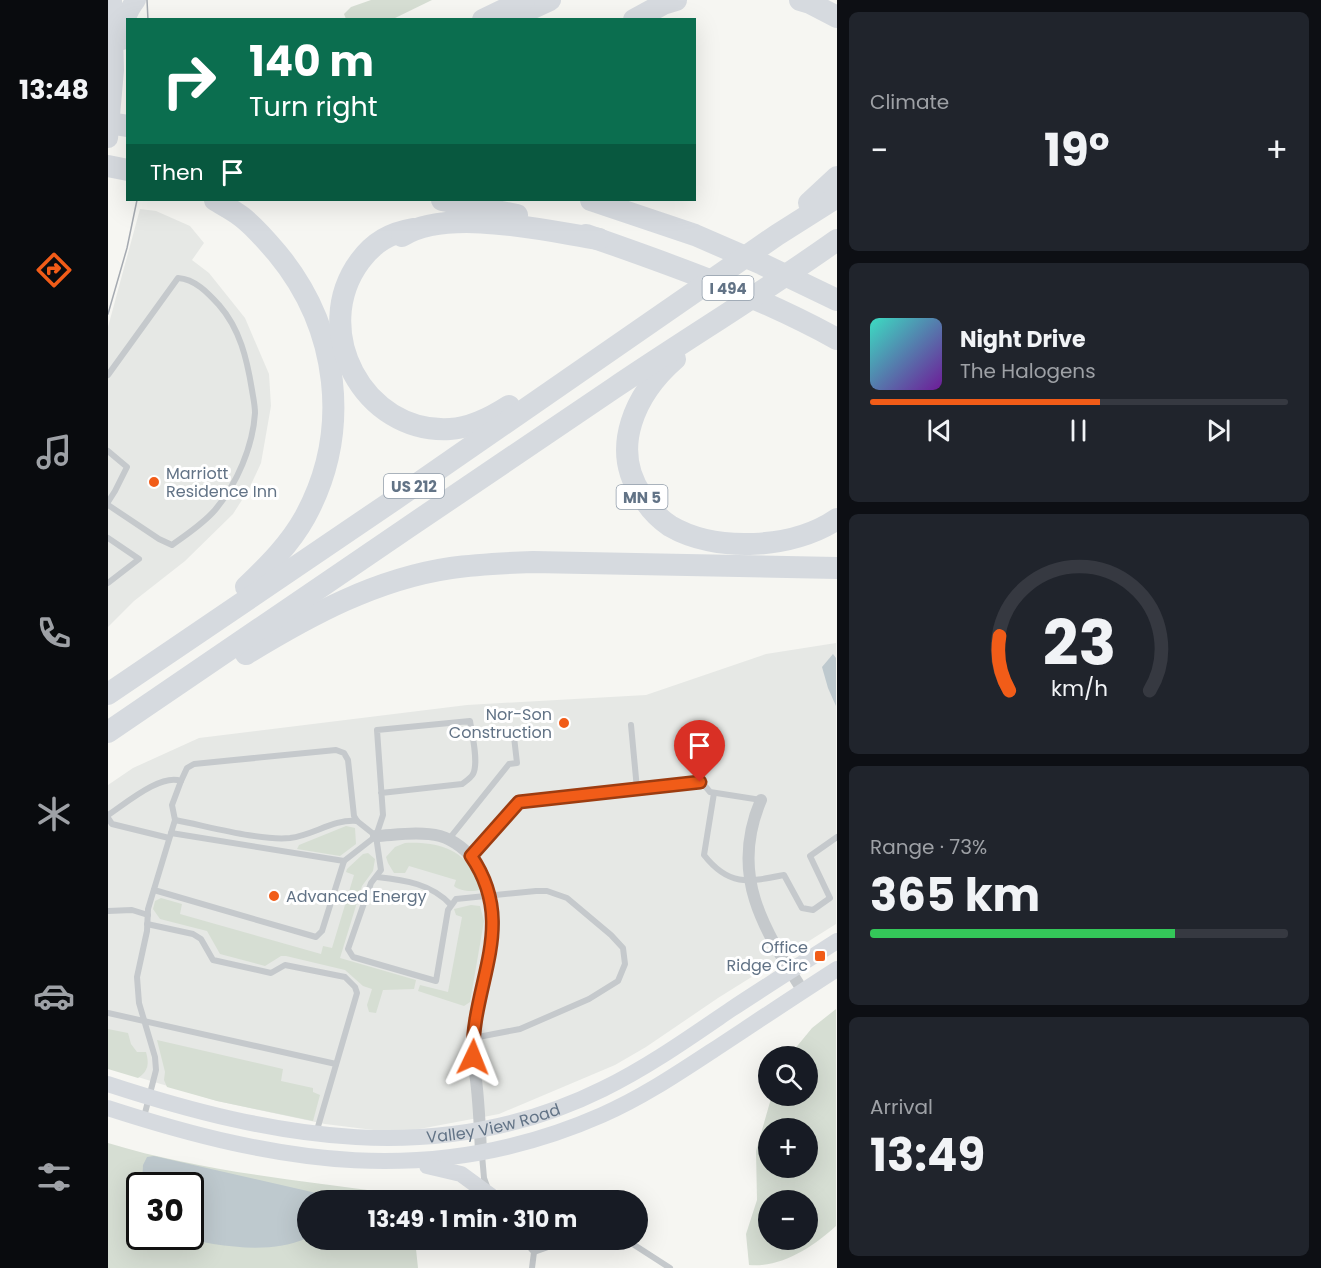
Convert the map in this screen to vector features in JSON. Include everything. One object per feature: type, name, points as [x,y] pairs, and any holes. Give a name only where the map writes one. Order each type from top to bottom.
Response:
[{"type":"highway","points":[[487,18],[525,0]]},
{"type":"highway","points":[[513,18],[550,0]]},
{"type":"highway","points":[[638,18],[663,4],[676,0]]},
{"type":"highway","points":[[800,0],[837,17]]},
{"type":"highway","points":[[108,123],[126,126]]},
{"type":"highway","points":[[108,157],[126,159]]},
{"type":"highway","points":[[108,166],[126,170]]},
{"type":"highway","points":[[777,235],[799,211],[837,177]]},
{"type":"highway","name":"US 212","points":[[108,694],[327,546],[777,235],[837,197]]},
{"type":"highway","points":[[157,660],[233,601],[286,544],[304,520],[316,495],[332,442],[333,386],[322,332],[312,308],[300,284],[266,239],[242,217],[217,201]]},
{"type":"highway","name":"I 494","points":[[449,201],[482,206],[562,226],[658,259],[796,318],[833,340]]},
{"type":"highway","name":"I 494","points":[[594,201],[695,235],[833,298]]},
{"type":"highway","points":[[635,201],[672,226]]},
{"type":"highway","points":[[599,239],[498,224],[444,222],[413,229],[387,248],[373,263],[360,287],[354,322],[364,365],[385,392],[397,402],[414,410],[447,418],[468,419],[498,413],[670,309]]},
{"type":"highway","name":"US 212","points":[[108,734],[420,518],[834,242]]},
{"type":"highway","name":"MN 5","points":[[719,320],[661,371],[644,393],[632,417],[627,442],[628,465],[636,488],[651,510],[669,525],[690,536],[715,542],[746,544],[776,542],[804,536],[826,527],[837,519]]},
{"type":"highway","points":[[108,734],[302,621],[366,591],[411,576],[490,563],[837,568]]},
{"type":"main road","points":[[112,0],[116,108]]},
{"type":"main road","points":[[108,138],[122,74],[125,19],[136,0]]},
{"type":"main road","name":"Valley View Road","points":[[108,1084],[150,1098],[263,1126],[316,1135],[404,1138],[480,1131],[563,1107],[602,1090],[641,1069],[837,940]]},
{"type":"main road","name":"Valley View Road","points":[[108,1108],[219,1140],[295,1156],[348,1161],[402,1162],[481,1153],[568,1129],[624,1105],[681,1071],[837,969]]},
{"type":"main road","points":[[402,1162],[458,1172],[482,1190]]},
{"type":"street","points":[[761,800],[752,819],[748,843],[749,882],[759,913],[803,991]]},
{"type":"street","points":[[376,836],[422,834],[449,840],[471,856],[481,870],[491,896],[494,918],[492,942],[472,1038],[481,1153]]},
{"type":"lane","points":[[108,375],[178,278],[189,279],[213,299],[229,317],[234,327],[248,364],[255,412],[242,465],[229,489],[215,510],[197,527],[172,545],[159,539],[108,503],[127,467],[108,451]]},
{"type":"lane","points":[[108,538],[139,559],[108,583]]},
{"type":"lane","points":[[381,793],[462,784],[474,773],[476,765],[470,721],[377,730],[381,793],[383,815],[376,836],[381,870],[371,883],[348,949],[353,957],[436,981],[448,910],[456,899],[536,891],[547,891],[567,898],[623,948],[625,964],[618,981],[589,999],[520,1029],[472,1038]]},
{"type":"lane","points":[[631,725],[637,789]]},
{"type":"lane","points":[[449,840],[509,764],[516,763],[514,737]]},
{"type":"lane","points":[[144,1119],[150,1098],[155,1063],[139,1003],[137,977],[147,915],[175,820],[172,805],[187,768],[194,764],[336,750],[344,753],[348,760],[354,816],[376,836]]},
{"type":"lane","points":[[181,781],[174,778],[155,784],[108,816],[112,824],[170,836],[344,861]]},
{"type":"lane","points":[[471,856],[519,802],[700,782],[710,792],[761,800]]},
{"type":"lane","points":[[714,793],[704,855],[715,869],[749,882],[784,875],[802,908],[813,910],[830,898],[810,856],[837,837]]},
{"type":"lane","points":[[175,820],[287,838],[302,836],[339,821],[357,821]]},
{"type":"lane","points":[[154,890],[316,937],[322,931],[344,861],[376,836]]},
{"type":"lane","points":[[377,877],[395,879],[440,893],[451,905]]},
{"type":"lane","points":[[108,911],[132,910],[147,915]]},
{"type":"lane","points":[[147,924],[193,934],[201,939],[213,960],[271,973],[285,965],[346,978],[355,987],[357,993],[316,1135]]},
{"type":"lane","points":[[108,1013],[336,1064]]},
{"type":"lane","points":[[481,1153],[484,1178],[489,1190]]},
{"type":"lane","points":[[532,1268],[534,1252],[540,1250]]},
{"type":"lane","points":[[643,1250],[670,1268]]},
{"type":"shaded area","points":[[371,0],[432,0],[395,18],[346,18],[344,14],[351,7]]},
{"type":"shaded area","points":[[140,209],[156,211],[190,226],[204,243],[192,260],[209,273],[245,318],[269,374],[271,406],[261,463],[249,489],[233,514],[185,561],[134,601],[108,627],[108,327]]},
{"type":"shaded area","points":[[836,643],[836,924],[718,998],[646,1047],[615,1065],[499,1114],[398,1133],[325,1124],[217,1101],[108,1068],[108,785],[133,768],[199,738],[467,705],[646,695],[766,654]]},
{"type":"shaded area","points":[[833,654],[836,658],[836,706],[822,667]]},
{"type":"shaded area","points":[[346,826],[355,828],[356,844],[340,856],[297,849],[299,845]]},
{"type":"shaded area","points":[[405,843],[425,843],[444,847],[460,856],[473,872],[479,890],[459,889],[454,886],[456,880],[409,866],[405,873],[394,873],[386,857],[395,847]]},
{"type":"shaded area","points":[[368,853],[375,859],[373,871],[362,886],[340,958],[416,980],[414,989],[383,990],[376,1013],[369,1012],[367,1005],[372,989],[363,986],[345,970],[286,956],[281,956],[265,966],[220,954],[207,931],[160,919],[153,909],[155,901],[161,898],[182,904],[180,914],[321,954],[323,946],[332,948],[354,875],[346,872],[347,869],[363,854]]},
{"type":"shaded area","points":[[471,905],[480,906],[484,921],[470,1002],[464,1006],[418,991],[420,985],[448,992],[462,917],[456,915],[454,909]]},
{"type":"shaded area","points":[[836,1009],[836,1226],[818,1241],[818,1190],[758,1190],[758,1250],[804,1250],[773,1263],[749,1265],[746,1234],[757,1200],[756,1151],[758,1144],[758,1178],[818,1178],[818,1118],[765,1118],[769,1106],[818,1106],[818,1046],[797,1046],[812,1028]]},
{"type":"shaded area","points":[[108,1029],[128,1033],[131,1044],[137,1052],[146,1052],[147,1067],[138,1078],[108,1069]]},
{"type":"shaded area","points":[[157,1040],[283,1069],[281,1081],[313,1088],[313,1092],[320,1095],[313,1121],[217,1101],[167,1087]]},
{"type":"shaded area","points":[[108,1143],[213,1168],[367,1190],[297,1190],[297,1250],[416,1250],[418,1268],[108,1268]]},
{"type":"shaded area","points":[[154,1156],[303,1190],[297,1190],[297,1241],[275,1247],[258,1248],[204,1243],[204,1172],[143,1172],[147,1157]]},
{"type":"tram line","points":[[147,0],[148,18]]},
{"type":"tram line","points":[[108,314],[127,248],[137,201]]},
{"type":"place","name":"Marriott Residence Inn","points":[[154,482]]},
{"type":"place","name":"Nor-Son Construction","points":[[564,723]]},
{"type":"place","name":"Advanced Energy","points":[[274,896]]},
{"type":"place","name":"Office Ridge Circ","points":[[820,956]]},
{"type":"route","points":[[473,1057],[472,1038],[492,942],[494,918],[491,896],[481,870],[471,856],[519,802],[700,782]]}]
